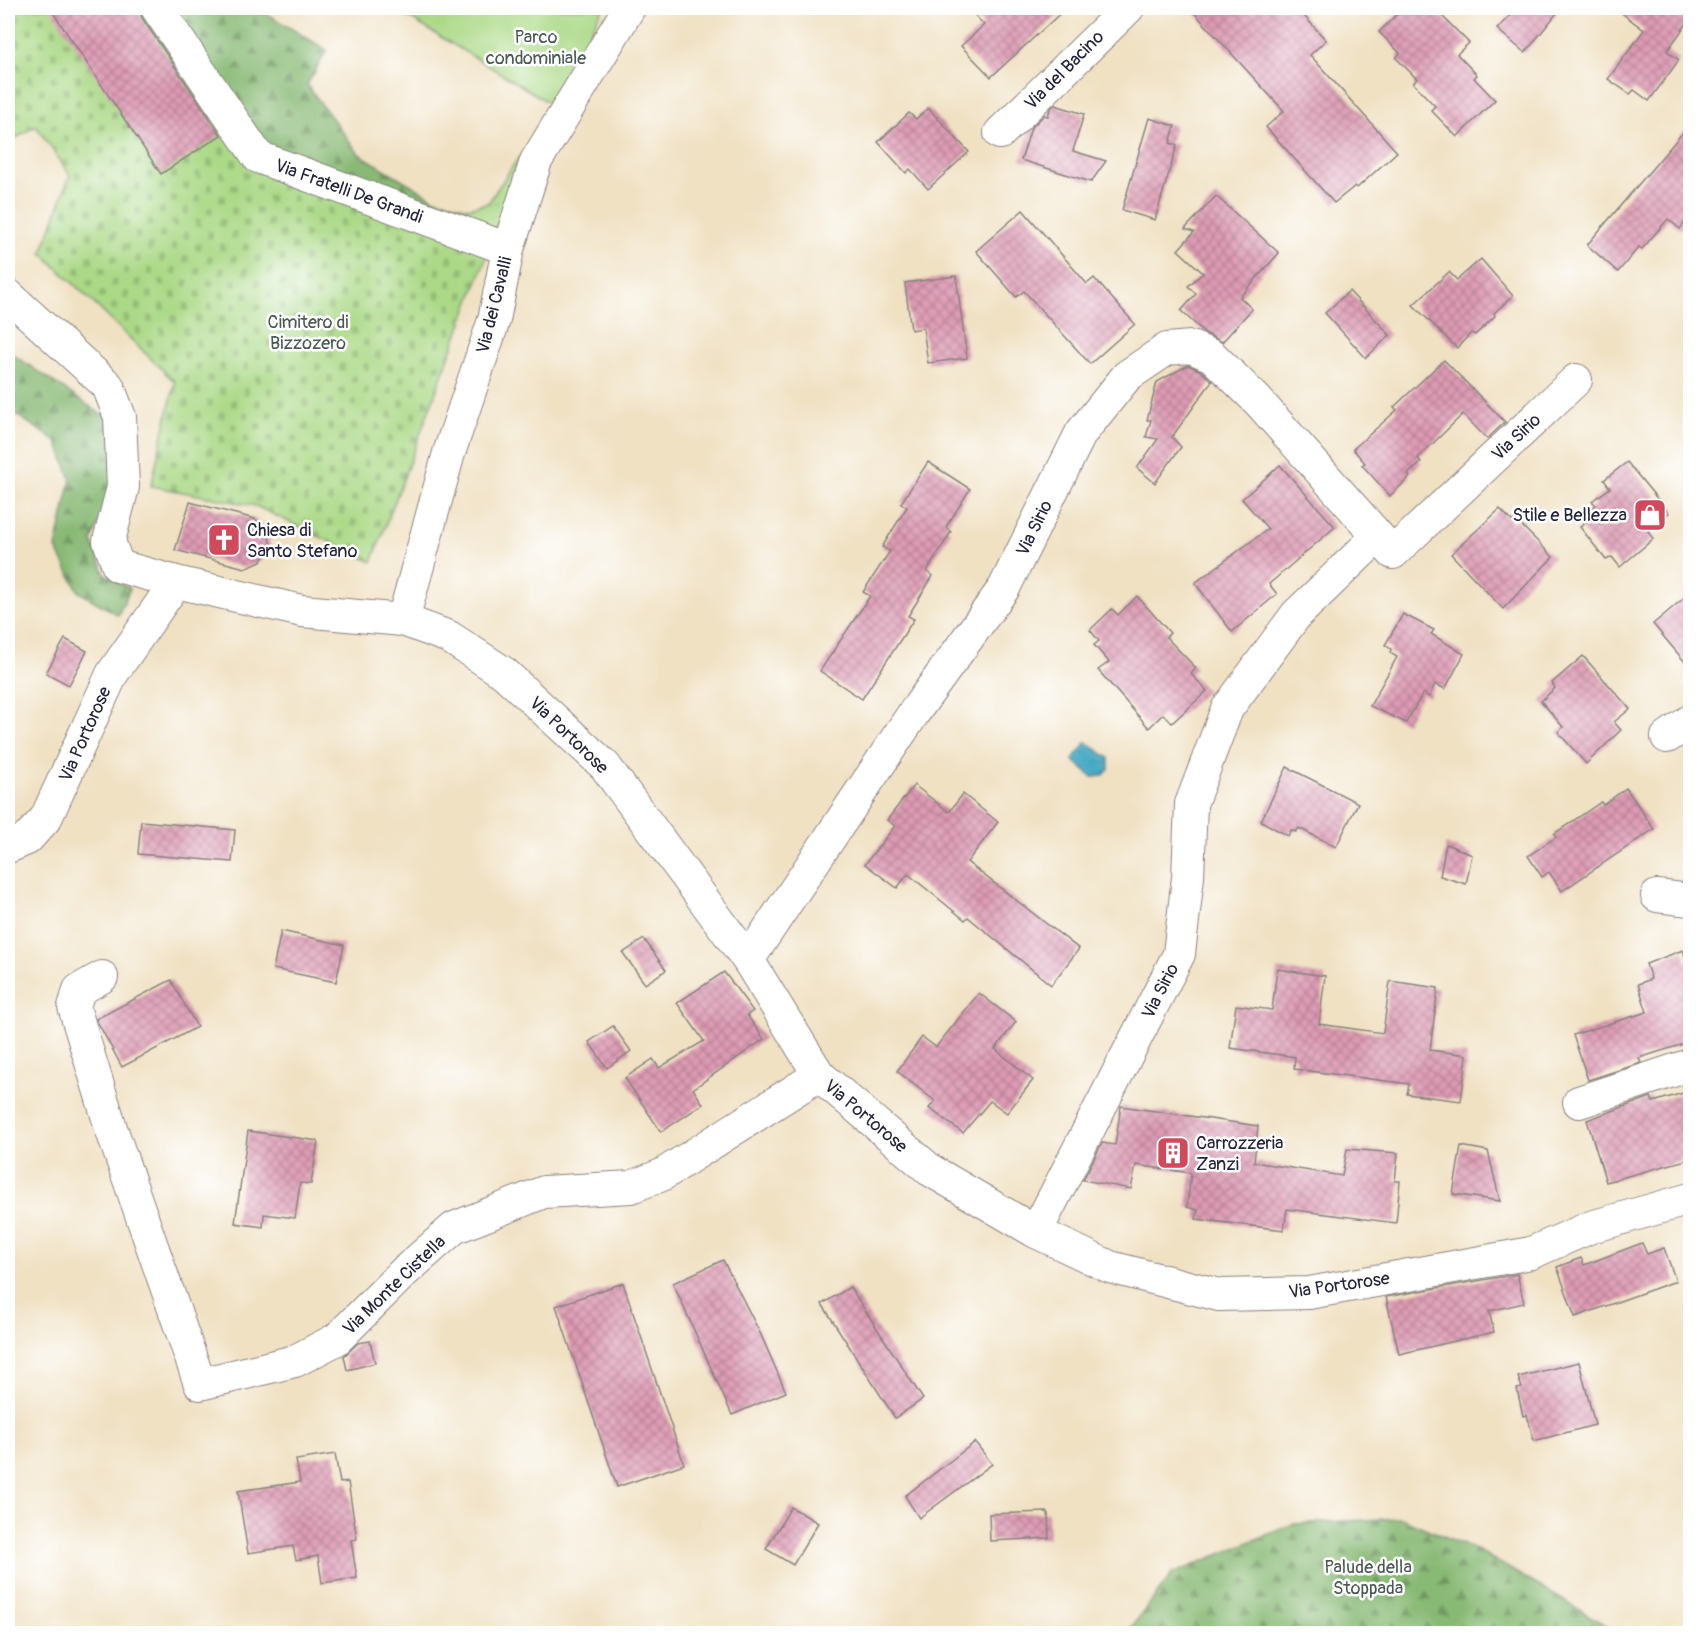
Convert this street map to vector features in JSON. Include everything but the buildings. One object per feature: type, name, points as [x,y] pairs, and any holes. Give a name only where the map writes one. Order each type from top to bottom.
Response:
[{"type":"street","name":"Via Fratelli De Grandi","points":[[157,8],[258,157],[508,249]]},
{"type":"street","name":"Via dei Cavalli","points":[[403,621],[450,453],[494,320],[508,249],[536,161],[629,8]]},
{"type":"street","name":"Via del Bacino","points":[[1000,133],[1128,8]]},
{"type":"street","name":"Via Portorose","points":[[8,295],[108,386],[120,417],[123,487],[109,541],[118,566],[176,582],[303,611],[403,621],[449,636],[504,673],[605,766],[748,960],[819,1075],[930,1170],[1036,1232],[1110,1267],[1219,1294],[1309,1293],[1531,1253],[1591,1227],[1690,1199]]},
{"type":"street","name":"Via Sirio","points":[[748,960],[913,714],[1004,588],[1081,433],[1127,376],[1167,349],[1191,347],[1212,356],[1258,401],[1393,553],[1576,380]]},
{"type":"street","name":"Via Sirio","points":[[1036,1232],[1179,954],[1188,877],[1191,804],[1227,708],[1296,615],[1377,537]]},
{"type":"street","name":"Via Portorose","points":[[8,847],[27,838],[46,818],[112,674],[176,582]]},
{"type":"street","points":[[1657,896],[1690,900]]},
{"type":"street","name":"Via Monte Cistella","points":[[102,977],[79,990],[74,1007],[111,1128],[200,1384],[295,1361],[337,1339],[404,1272],[454,1228],[544,1192],[631,1187],[662,1175],[819,1075]]},
{"type":"street","points":[[1579,1102],[1690,1065]]},
{"type":"green space","name":"Cimitero di Bizzozero","points":[[8,8],[148,8],[233,137],[490,248],[372,562],[256,506],[151,486],[175,382],[42,253],[70,175],[36,126],[11,141],[8,136]]},
{"type":"green space","points":[[164,8],[257,8],[327,50],[307,85],[359,154],[435,199],[430,214],[263,152]]},
{"type":"green space","name":"Parco condominiale","points":[[393,8],[603,8],[551,104]]},
{"type":"green space","points":[[519,157],[527,162],[495,230],[430,214],[435,199],[468,208],[488,203]]},
{"type":"green space","points":[[8,351],[111,421],[114,484],[92,541],[105,574],[130,589],[118,615],[79,592],[56,548],[71,479],[57,442],[8,409]]},
{"type":"green space","name":"Palude della Stoppada","points":[[1401,1518],[1479,1551],[1619,1633],[1127,1633],[1172,1574],[1293,1524]]},
{"type":"water","points":[[1086,742],[1109,758],[1109,769],[1103,776],[1092,777],[1073,760]]},
{"type":"place","name":"Stile e Bellezza","points":[[1650,515]]},
{"type":"place","name":"Chiesa di Santo Stefano","points":[[224,540]]},
{"type":"place","name":"Carrozzeria Zanzi","points":[[1173,1153]]}]
